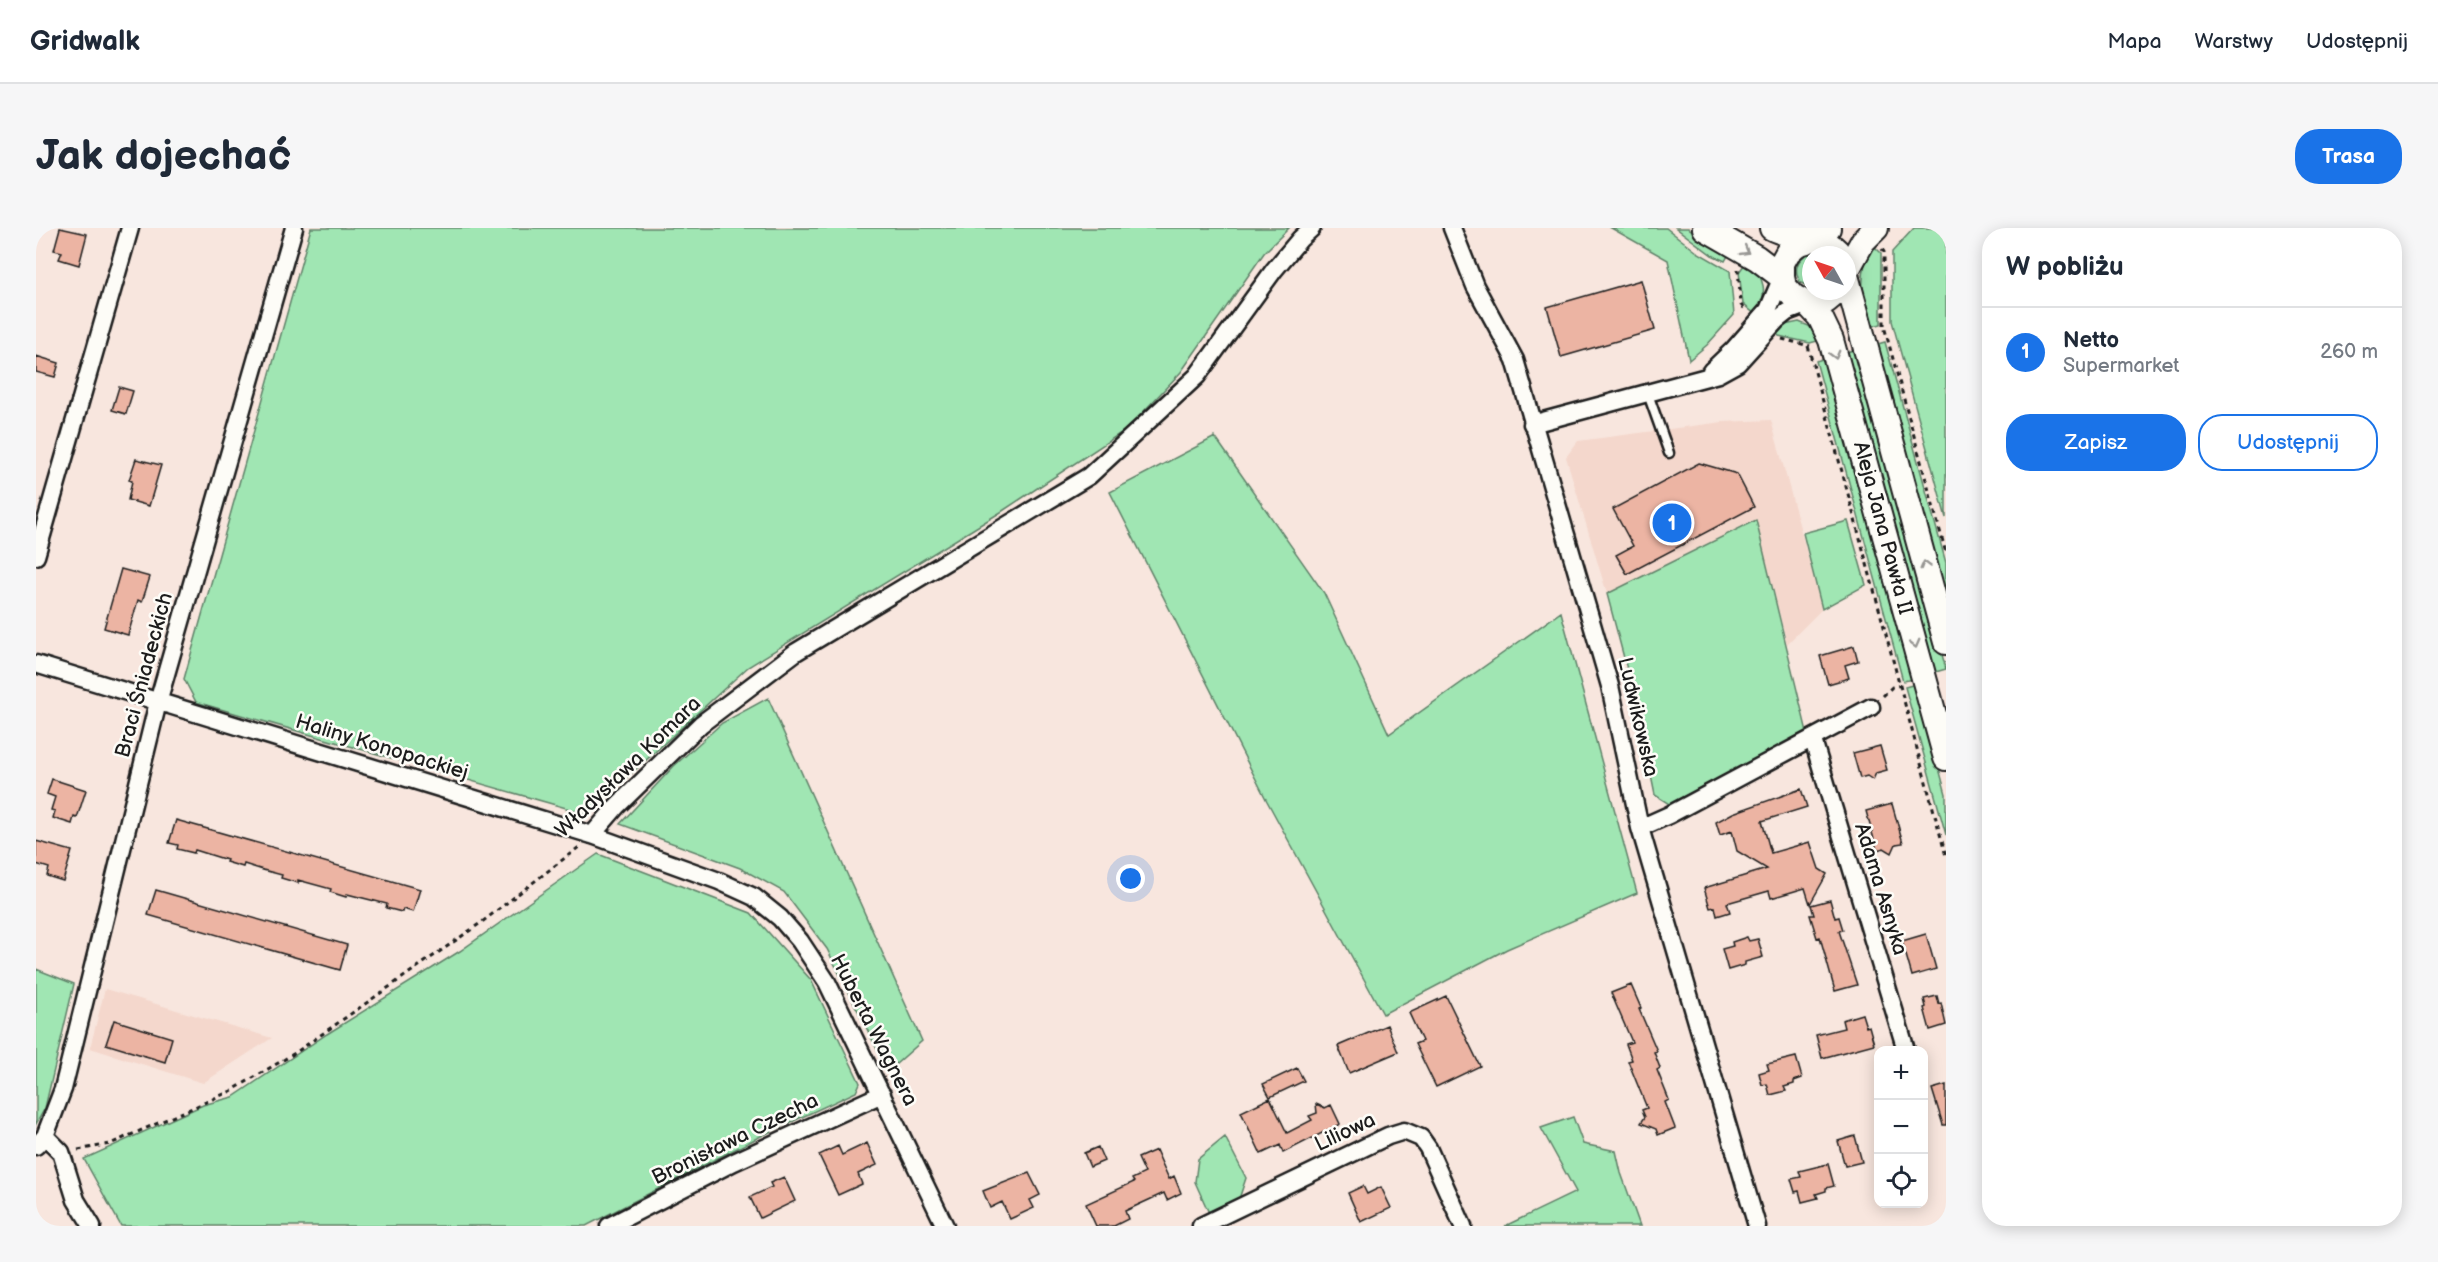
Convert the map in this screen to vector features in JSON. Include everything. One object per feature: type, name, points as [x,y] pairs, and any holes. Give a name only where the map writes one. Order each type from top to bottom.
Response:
[{"type":"street","points":[[36,556],[130,228]]},
{"type":"street","name":"Braci Śniadeckich","points":[[41,1141],[63,1089],[159,702],[294,228]]},
{"type":"street","name":"Władysława Komara","points":[[592,835],[617,806],[701,724],[796,652],[1089,476],[1197,376],[1274,270],[1312,228]]},
{"type":"street","name":"Ludwikowska","points":[[1452,228],[1475,286],[1510,348],[1610,686],[1640,828],[1757,1226]]},
{"type":"street","name":"Aleja Jana Pawła II","points":[[1705,228],[1748,253],[1782,277],[1788,292],[1808,304],[1820,317],[1832,340],[1946,758]]},
{"type":"street","points":[[1772,228],[1789,235],[1820,233]]},
{"type":"street","points":[[1856,254],[1863,241],[1876,228]]},
{"type":"street","points":[[1698,380],[1716,367],[1763,315],[1782,277],[1782,263],[1788,252],[1797,244],[1820,233]]},
{"type":"street","points":[[1820,233],[1830,246]]},
{"type":"street","points":[[1532,424],[1718,375],[1738,363],[1787,312],[1827,300]]},
{"type":"street","name":"Aleja Jana Pawła II","points":[[1853,300],[1946,642]]},
{"type":"street","name":"Haliny Konopackiej","points":[[36,664],[592,835]]},
{"type":"street","points":[[1640,828],[1813,740],[1871,707]]},
{"type":"street","name":"Adama Asnyka","points":[[1813,740],[1905,1046]]},
{"type":"street","name":"Huberta Wagnera","points":[[592,835],[741,890],[780,918],[827,982],[945,1226]]},
{"type":"street","name":"Bronisława Czecha","points":[[609,1226],[734,1162],[882,1094]]},
{"type":"street","name":"Liliowa","points":[[1201,1226],[1388,1136],[1404,1131],[1421,1138],[1428,1148],[1463,1226]]},
{"type":"street","points":[[41,1141],[61,1152],[76,1200],[92,1226]]},
{"type":"lane","points":[[1648,394],[1669,453]]},
{"type":"path","points":[[1884,252],[1884,326],[1946,553]]},
{"type":"path","points":[[1741,266],[1737,271],[1741,305],[1747,311],[1741,317]]},
{"type":"path","points":[[1778,338],[1808,346],[1879,615],[1902,685],[1946,856]]},
{"type":"path","points":[[1871,707],[1892,687],[1902,685]]},
{"type":"path","name":"Władysława Komara","points":[[61,1152],[110,1144],[240,1086],[295,1053],[482,922],[592,835]]},
{"type":"shaded area","points":[[1771,420],[1822,609],[1787,644],[1756,521],[1607,594],[1566,457],[1578,441],[1723,422]]},
{"type":"shaded area","points":[[105,989],[272,1038],[203,1083],[90,1048]]},
{"type":"green space","points":[[311,228],[1289,228],[1264,253],[1181,372],[1127,429],[1001,512],[748,667],[587,814],[196,702],[184,679]]},
{"type":"green space","points":[[1611,228],[1666,228],[1697,252],[1730,271],[1734,315],[1707,345],[1689,360],[1668,260]]},
{"type":"green space","points":[[1676,228],[1688,228],[1730,252],[1725,261],[1712,255]]},
{"type":"green space","points":[[1914,228],[1946,228],[1946,518],[1892,321],[1892,252]]},
{"type":"green space","points":[[1872,244],[1881,253],[1881,324],[1870,327],[1865,305],[1863,275]]},
{"type":"green space","points":[[1802,258],[1802,283],[1797,273],[1799,261]]},
{"type":"green space","points":[[1747,261],[1758,274],[1763,286],[1762,300],[1756,315],[1743,304],[1739,272]]},
{"type":"green space","points":[[1799,322],[1816,329],[1821,340],[1810,343],[1779,336],[1775,332],[1780,326]]},
{"type":"green space","points":[[1885,342],[1946,563],[1946,605],[1874,345]]},
{"type":"green space","points":[[1857,349],[1946,669],[1932,673],[1844,353]]},
{"type":"green space","points":[[1826,358],[1914,679],[1903,681],[1816,361]]},
{"type":"green space","points":[[1215,437],[1324,593],[1389,734],[1561,612],[1637,893],[1507,949],[1383,1014],[1267,801],[1110,492]]},
{"type":"green space","points":[[1756,520],[1807,732],[1669,804],[1655,795],[1637,707],[1607,594]]},
{"type":"green space","points":[[1848,521],[1866,585],[1822,609],[1803,533]]},
{"type":"green space","points":[[1916,684],[1946,794],[1946,835],[1905,687]]},
{"type":"green space","points":[[768,698],[922,1041],[888,1071],[827,949],[784,892],[740,868],[620,824],[674,766],[722,723]]},
{"type":"green space","points":[[598,854],[751,913],[811,980],[860,1083],[856,1092],[759,1137],[586,1226],[121,1226],[84,1159],[203,1105],[233,1097],[327,1034],[460,951]]},
{"type":"green space","points":[[36,969],[74,984],[45,1108],[36,1124]]},
{"type":"green space","points":[[1573,1117],[1583,1144],[1616,1151],[1621,1173],[1640,1226],[1505,1226],[1576,1192],[1541,1128]]},
{"type":"green space","points":[[1225,1137],[1246,1178],[1239,1199],[1209,1213],[1195,1182],[1198,1159]]},
{"type":"building","points":[[60,228],[87,234],[79,265],[59,259],[62,252],[54,250]]},
{"type":"building","points":[[1641,280],[1655,330],[1561,357],[1547,307]]},
{"type":"building","points":[[36,356],[59,363],[55,377],[36,372]]},
{"type":"building","points":[[119,387],[133,391],[126,414],[112,410]]},
{"type":"building","points":[[136,459],[161,465],[149,506],[128,500],[132,481],[129,480]]},
{"type":"building","points":[[1699,463],[1737,474],[1754,507],[1627,574],[1616,555],[1633,546],[1613,509]]},
{"type":"building","points":[[121,569],[150,577],[142,602],[138,600],[128,635],[104,628]]},
{"type":"building","points":[[1854,646],[1858,661],[1845,665],[1849,678],[1828,684],[1820,656]]},
{"type":"building","points":[[1880,746],[1887,770],[1876,773],[1873,780],[1867,776],[1860,778],[1853,753]]},
{"type":"building","points":[[52,779],[86,790],[77,818],[74,817],[72,824],[53,818],[55,811],[51,810],[55,797],[47,794]]},
{"type":"building","points":[[1801,789],[1807,807],[1762,821],[1771,853],[1810,842],[1819,869],[1827,874],[1810,904],[1805,888],[1771,898],[1769,891],[1727,903],[1730,912],[1717,916],[1715,907],[1710,908],[1704,888],[1767,869],[1737,851],[1732,831],[1720,835],[1716,822],[1733,813]]},
{"type":"building","points":[[1892,804],[1903,843],[1896,844],[1892,853],[1884,848],[1877,850],[1866,811]]},
{"type":"building","points":[[176,820],[420,889],[413,912],[386,908],[387,904],[347,894],[346,897],[330,892],[331,889],[298,880],[298,883],[281,878],[282,875],[244,864],[243,867],[195,850],[194,853],[177,849],[178,845],[169,843]]},
{"type":"building","points":[[36,841],[72,851],[63,881],[47,876],[49,868],[36,864]]},
{"type":"building","points":[[156,890],[347,945],[340,970],[148,915]]},
{"type":"building","points":[[1830,900],[1835,918],[1839,917],[1843,930],[1839,931],[1857,985],[1835,991],[1820,937],[1817,938],[1810,915],[1814,915],[1811,905]]},
{"type":"building","points":[[1926,934],[1936,969],[1912,976],[1902,941]]},
{"type":"building","points":[[1747,937],[1749,941],[1758,939],[1763,957],[1728,970],[1722,949],[1733,946],[1732,942]]},
{"type":"building","points":[[1631,985],[1657,1051],[1654,1052],[1660,1068],[1657,1070],[1669,1100],[1665,1102],[1675,1128],[1658,1135],[1656,1129],[1641,1123],[1645,1117],[1642,1110],[1647,1108],[1628,1061],[1632,1060],[1626,1044],[1632,1042],[1611,993]]},
{"type":"building","points":[[1446,996],[1480,1066],[1436,1087],[1415,1044],[1422,1041],[1409,1013]]},
{"type":"building","points":[[1937,996],[1946,1025],[1930,1030],[1924,999]]},
{"type":"building","points":[[1862,1014],[1866,1027],[1869,1026],[1874,1044],[1822,1058],[1816,1035],[1844,1028],[1842,1020]]},
{"type":"building","points":[[114,1020],[172,1038],[165,1062],[106,1044]]},
{"type":"building","points":[[1387,1025],[1398,1052],[1349,1073],[1338,1046]]},
{"type":"building","points":[[1796,1057],[1802,1078],[1784,1087],[1786,1091],[1770,1095],[1767,1084],[1762,1085],[1759,1073],[1769,1070],[1767,1064]]},
{"type":"building","points":[[1297,1068],[1304,1081],[1270,1097],[1263,1084]]},
{"type":"building","points":[[1946,1085],[1946,1125],[1943,1125],[1932,1089]]},
{"type":"building","points":[[1270,1098],[1287,1133],[1312,1120],[1309,1116],[1317,1113],[1316,1104],[1325,1108],[1331,1105],[1340,1124],[1283,1153],[1280,1145],[1261,1154],[1241,1112]]},
{"type":"building","points":[[1855,1136],[1862,1162],[1845,1166],[1838,1141]]},
{"type":"building","points":[[867,1143],[877,1165],[858,1174],[862,1184],[838,1195],[819,1155],[838,1146],[842,1155]]},
{"type":"building","points":[[1098,1147],[1104,1161],[1090,1167],[1084,1153]]},
{"type":"building","points":[[1156,1150],[1169,1179],[1174,1176],[1181,1193],[1167,1200],[1164,1193],[1125,1211],[1128,1219],[1114,1226],[1096,1226],[1086,1204],[1134,1182],[1132,1179],[1145,1173],[1138,1158]]},
{"type":"building","points":[[1828,1164],[1834,1186],[1816,1194],[1818,1198],[1802,1202],[1799,1191],[1795,1192],[1791,1179],[1801,1177],[1799,1171]]},
{"type":"building","points":[[1029,1173],[1040,1195],[1030,1200],[1034,1208],[1010,1219],[1002,1202],[990,1208],[983,1191]]},
{"type":"building","points":[[784,1177],[795,1201],[760,1218],[750,1197],[772,1187],[770,1183]]},
{"type":"building","points":[[1363,1186],[1367,1194],[1381,1187],[1391,1208],[1361,1222],[1348,1193]]},
{"type":"place","name":"Netto","points":[[1672,523]]}]
